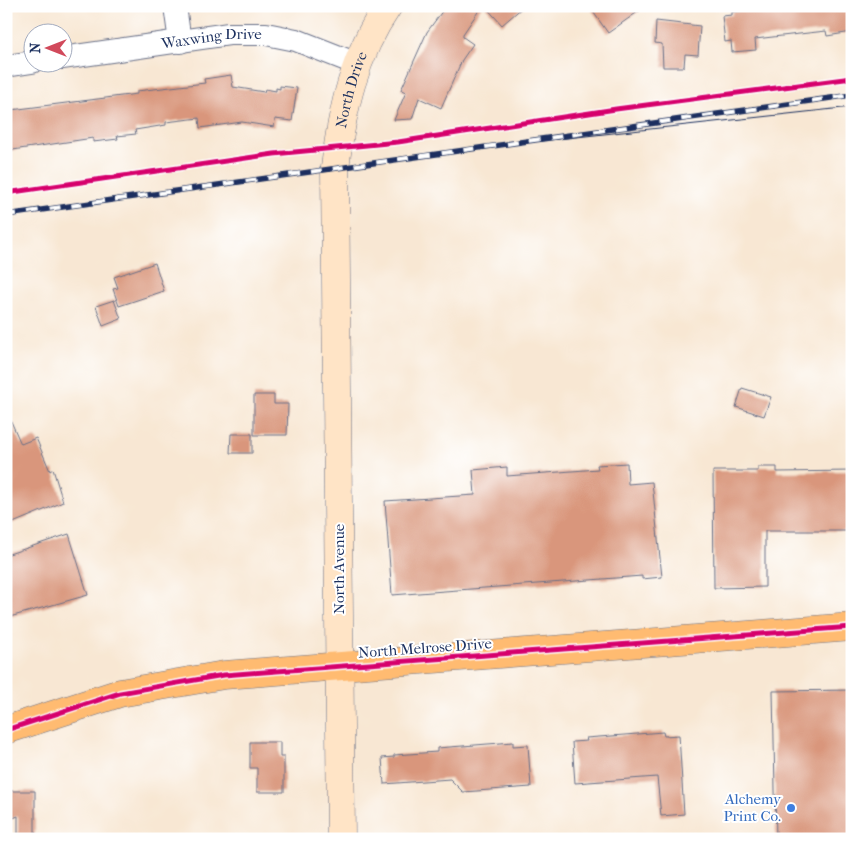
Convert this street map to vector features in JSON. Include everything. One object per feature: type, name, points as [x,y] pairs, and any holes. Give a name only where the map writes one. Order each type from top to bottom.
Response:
[{"type":"main road","name":"North Drive","points":[[338,299],[335,168],[341,117],[357,64],[376,24],[388,6]]},
{"type":"main road","name":"North Avenue","points":[[338,299],[341,839]]},
{"type":"main road","name":"North Melrose Drive","points":[[6,730],[120,693],[224,675],[852,627]]},
{"type":"street","points":[[174,6],[180,42]]},
{"type":"street","name":"Waxwing Drive","points":[[72,57],[229,34],[266,34],[296,40],[357,64]]},
{"type":"street","points":[[6,66],[22,64]]},
{"type":"building","points":[[446,6],[482,6],[463,34],[463,37],[473,44],[462,60],[441,108],[419,98],[412,119],[394,120],[406,92],[401,90],[427,32]]},
{"type":"building","points":[[485,6],[524,6],[502,25]]},
{"type":"building","points":[[589,6],[646,6],[608,33]]},
{"type":"building","points":[[746,6],[852,6],[852,32],[827,36],[826,31],[755,39],[756,50],[732,52],[731,41],[725,42],[722,16],[732,15],[732,12],[747,10]]},
{"type":"building","points":[[656,21],[700,26],[698,55],[685,54],[684,67],[663,67],[662,44],[655,43]]},
{"type":"building","points":[[231,75],[233,87],[264,92],[265,89],[276,91],[276,88],[280,89],[280,86],[297,88],[292,121],[275,119],[274,127],[242,122],[200,128],[199,118],[166,122],[166,125],[135,130],[136,134],[117,136],[118,139],[93,142],[93,138],[6,151],[6,112],[11,110],[137,94],[137,91],[205,83],[204,79]]},
{"type":"building","points":[[155,263],[164,291],[119,306],[113,289],[118,288],[114,277]]},
{"type":"building","points":[[114,300],[121,319],[103,326],[96,306]]},
{"type":"building","points":[[742,388],[771,397],[764,416],[736,407]]},
{"type":"building","points":[[254,395],[274,395],[274,404],[288,404],[287,435],[254,435]]},
{"type":"building","points":[[6,410],[21,444],[36,438],[50,471],[53,469],[63,502],[6,526]]},
{"type":"building","points":[[231,434],[252,434],[252,453],[230,453]]},
{"type":"building","points":[[627,463],[628,484],[652,482],[662,577],[642,579],[642,576],[392,595],[385,501],[475,495],[473,470],[507,467],[507,476],[598,469],[597,465]]},
{"type":"building","points":[[758,467],[777,467],[777,472],[852,471],[852,531],[765,531],[765,587],[714,588],[713,471],[758,471]]},
{"type":"building","points":[[69,534],[88,595],[6,618],[6,555]]},
{"type":"building","points":[[852,690],[852,839],[776,839],[773,691]]},
{"type":"building","points":[[663,732],[664,736],[679,735],[684,814],[661,816],[657,777],[575,783],[572,742],[587,741],[586,738]]},
{"type":"building","points":[[250,742],[280,742],[280,757],[284,757],[284,792],[257,792],[257,768],[250,768]]},
{"type":"building","points":[[513,742],[513,746],[528,745],[531,787],[463,792],[450,779],[384,784],[382,758],[394,757],[394,755],[437,752],[437,748]]},
{"type":"building","points":[[6,791],[35,791],[35,839],[18,839],[18,816],[6,821]]},
{"type":"tram line","points":[[485,147],[852,107]]},
{"type":"railway","points":[[6,215],[852,95]]},
{"type":"cycle path","points":[[6,193],[274,154],[398,142],[616,109],[852,78]]},
{"type":"cycle path","points":[[6,730],[120,693],[224,675],[852,627]]},
{"type":"place","name":"Alchemy Print Co.","points":[[791,808]]}]
